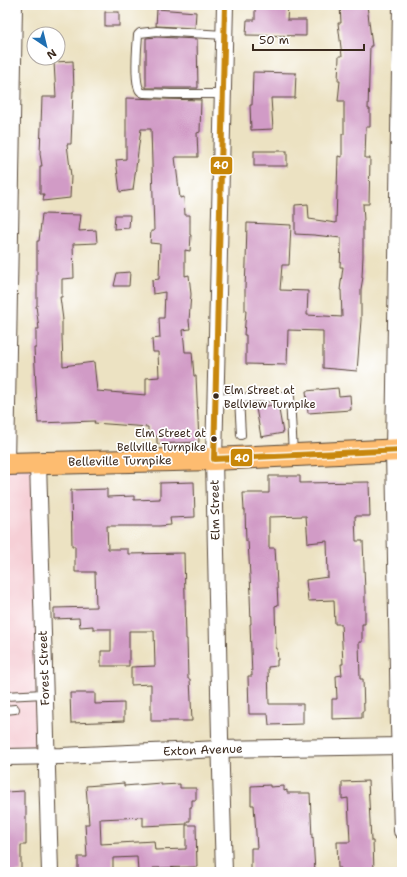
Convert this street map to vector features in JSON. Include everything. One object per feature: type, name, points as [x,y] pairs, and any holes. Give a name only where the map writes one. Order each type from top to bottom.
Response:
[{"type":"main road","name":"Belleville Turnpike","points":[[5,464],[214,459],[398,450]]},
{"type":"street","points":[[5,464],[9,74],[14,5]]},
{"type":"street","name":"Elm Street","points":[[224,872],[214,459],[225,5]]},
{"type":"street","points":[[401,5],[398,450],[402,831]]},
{"type":"street","name":"Forest Street","points":[[38,463],[50,872]]},
{"type":"street","name":"Exton Avenue","points":[[5,757],[220,749],[401,746]]},
{"type":"lane","points":[[222,94],[171,94],[141,92],[139,89],[137,76],[136,56],[138,35],[140,34],[157,31],[224,35]]},
{"type":"lane","points":[[215,398],[290,397],[293,455]]},
{"type":"lane","points":[[239,398],[241,435]]},
{"type":"lane","points":[[5,696],[44,694]]},
{"type":"lane","points":[[5,710],[15,709]]},
{"type":"shaded area","points":[[38,463],[46,756],[5,757],[5,464]]},
{"type":"building","points":[[255,5],[288,5],[287,20],[306,20],[306,36],[246,35],[247,20],[255,20]]},
{"type":"building","points":[[340,5],[367,5],[372,46],[370,46],[368,109],[370,109],[370,127],[366,127],[365,158],[370,158],[369,204],[363,204],[363,277],[361,289],[361,320],[357,371],[323,368],[323,331],[288,330],[287,365],[246,364],[246,335],[244,335],[246,311],[245,288],[247,223],[291,225],[289,265],[282,265],[280,290],[308,291],[307,315],[342,317],[340,290],[343,267],[340,267],[341,238],[295,234],[295,205],[308,204],[309,219],[336,223],[338,156],[342,157],[342,134],[344,134],[344,101],[338,101],[340,81],[338,81],[339,56],[342,56],[338,23],[341,23]]},
{"type":"building","points":[[157,9],[196,12],[195,28],[156,26]]},
{"type":"building","points":[[105,12],[119,12],[119,26],[105,26]]},
{"type":"building","points":[[157,37],[197,39],[198,88],[146,88],[146,38]]},
{"type":"building","points":[[66,61],[73,61],[74,91],[71,144],[67,144],[71,176],[70,198],[43,201],[44,194],[40,194],[40,166],[42,166],[40,154],[42,97],[56,97],[54,66],[66,66]]},
{"type":"building","points":[[253,72],[296,73],[295,98],[271,98],[273,129],[251,130],[250,105],[252,105]]},
{"type":"building","points":[[126,98],[201,100],[200,132],[197,133],[198,157],[175,157],[180,198],[184,197],[185,215],[190,215],[190,251],[185,250],[185,276],[189,275],[191,294],[189,321],[190,329],[183,330],[185,352],[192,352],[194,376],[196,376],[199,442],[157,444],[157,436],[148,437],[148,427],[94,423],[95,421],[38,423],[34,348],[36,348],[36,329],[39,329],[36,306],[37,241],[39,241],[42,214],[81,215],[79,231],[96,230],[97,243],[73,244],[74,278],[62,279],[62,297],[60,297],[63,320],[63,366],[94,362],[97,391],[146,395],[146,378],[159,377],[158,352],[153,352],[152,339],[160,338],[159,318],[164,318],[165,292],[153,294],[152,280],[159,279],[160,244],[150,243],[151,231],[154,231],[151,129],[141,129],[133,190],[120,192],[116,160],[126,159]]},
{"type":"building","points":[[254,151],[287,151],[287,166],[254,166]]},
{"type":"building","points":[[115,215],[130,215],[129,228],[114,229]]},
{"type":"building","points":[[130,272],[129,286],[114,286],[117,273]]},
{"type":"building","points":[[338,388],[339,396],[350,395],[351,410],[308,413],[306,391]]},
{"type":"building","points":[[278,404],[283,433],[261,437],[256,408]]},
{"type":"building","points":[[269,476],[300,476],[300,483],[369,482],[370,516],[355,516],[356,541],[363,541],[365,592],[365,624],[362,624],[362,642],[359,642],[360,679],[363,679],[364,711],[362,711],[362,718],[332,719],[332,699],[337,699],[336,676],[342,675],[341,664],[343,664],[341,624],[335,624],[334,600],[308,601],[306,580],[328,577],[327,541],[308,543],[306,516],[269,517],[269,548],[275,548],[278,605],[275,606],[276,648],[278,660],[277,666],[268,667],[269,704],[303,704],[303,724],[269,725],[268,714],[249,714],[248,676],[252,676],[250,624],[251,594],[243,493],[269,493]]},
{"type":"building","points":[[194,482],[195,517],[170,518],[171,525],[107,526],[108,549],[128,549],[128,554],[184,553],[186,639],[192,721],[151,721],[151,684],[131,685],[131,667],[155,666],[154,631],[129,631],[129,666],[101,666],[101,651],[111,651],[111,629],[93,629],[93,626],[80,627],[79,618],[54,619],[54,608],[96,607],[95,572],[75,572],[75,546],[72,546],[71,490],[107,489],[107,497],[134,496],[134,500],[160,499],[160,483]]},
{"type":"building","points":[[70,693],[95,693],[95,704],[124,703],[124,721],[71,723]]},
{"type":"building","points":[[368,781],[374,871],[341,872],[341,868],[338,868],[337,842],[350,842],[348,798],[342,799],[342,782]]},
{"type":"building","points":[[124,783],[124,786],[161,783],[161,785],[180,784],[180,788],[196,788],[196,800],[192,800],[192,807],[190,807],[190,821],[187,821],[187,824],[143,826],[143,817],[100,819],[101,844],[154,841],[155,850],[186,849],[186,825],[196,825],[197,867],[153,868],[153,872],[138,872],[137,857],[113,858],[113,870],[110,870],[110,872],[78,872],[78,857],[87,857],[85,824],[89,824],[86,786]]},
{"type":"building","points":[[270,785],[270,787],[284,786],[284,791],[287,790],[287,793],[310,793],[315,872],[251,872],[251,848],[257,848],[254,805],[251,805],[251,786]]},
{"type":"building","points":[[24,791],[24,806],[26,806],[26,845],[21,845],[21,872],[5,872],[5,792]]},
{"type":"transit line","name":"40","points":[[225,5],[214,459],[402,450]]},
{"type":"place","name":"Elm Street at Bellview Turnpike","points":[[216,396]]},
{"type":"place","name":"Elm Street at Bellville Turnpike","points":[[214,439]]}]
